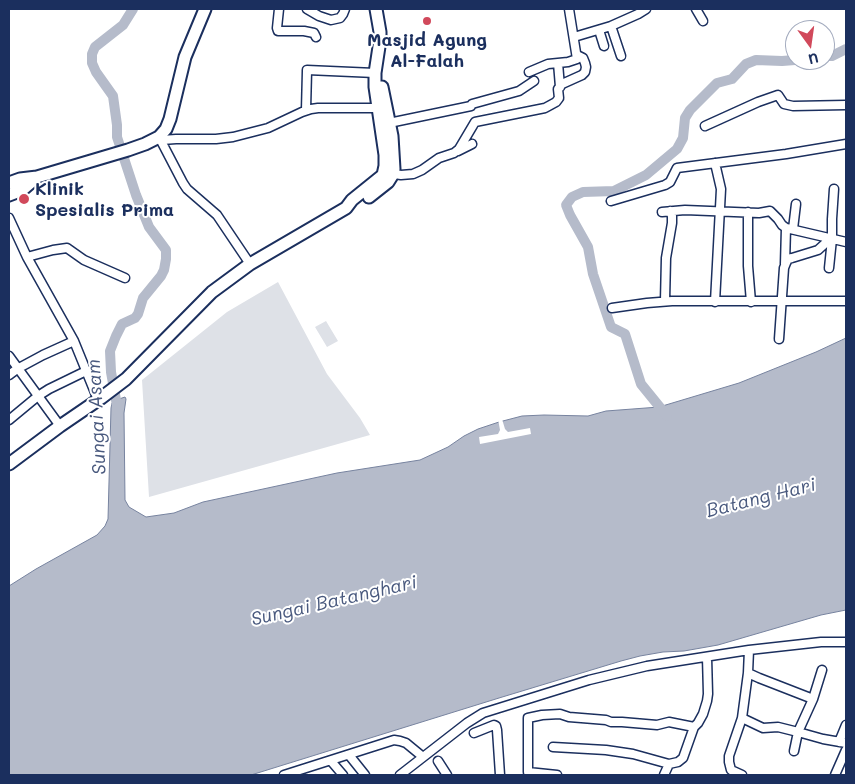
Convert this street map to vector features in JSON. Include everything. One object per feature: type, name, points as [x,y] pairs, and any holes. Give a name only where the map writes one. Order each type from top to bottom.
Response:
[{"type":"highway","points":[[9,183],[20,179],[38,177],[160,139],[168,124],[185,57],[205,9]]},
{"type":"highway","points":[[376,9],[380,40],[374,73],[377,108],[389,173]]},
{"type":"highway","points":[[11,464],[126,379],[212,292],[250,264],[346,208],[352,200],[389,173],[394,164],[381,81],[387,37],[387,26],[383,9]]},
{"type":"highway","points":[[9,194],[22,190],[38,177]]},
{"type":"street","points":[[279,9],[278,31],[304,31],[314,33],[316,37]]},
{"type":"street","points":[[307,9],[331,20],[340,18],[345,9]]},
{"type":"street","points":[[529,72],[548,64],[576,60],[578,58],[569,9]]},
{"type":"street","points":[[574,38],[611,26],[646,9]]},
{"type":"street","points":[[696,9],[703,21]]},
{"type":"street","points":[[611,26],[621,56]]},
{"type":"street","points":[[599,30],[604,46]]},
{"type":"street","points":[[475,122],[545,108],[558,100],[558,89],[562,84],[585,72],[585,62],[577,55]]},
{"type":"street","points":[[558,63],[560,87]]},
{"type":"street","points":[[306,110],[306,71],[374,73]]},
{"type":"street","points":[[389,123],[471,106],[472,104],[519,91],[534,81]]},
{"type":"street","points":[[705,126],[758,102],[778,96],[784,104],[793,106],[846,105]]},
{"type":"street","points":[[457,151],[475,122],[471,106]]},
{"type":"street","points":[[250,264],[217,215],[187,189],[160,139],[216,139],[233,137],[268,128],[306,110],[318,108],[377,108]]},
{"type":"street","points":[[389,173],[401,175],[418,172],[439,158],[472,144]]},
{"type":"street","points":[[611,201],[670,182],[677,168],[846,144]]},
{"type":"street","points":[[715,163],[721,189],[715,302]]},
{"type":"street","points":[[830,268],[834,189]]},
{"type":"street","points":[[779,339],[789,229],[796,204]]},
{"type":"street","points":[[665,302],[666,258],[672,223],[672,216],[666,212],[685,210],[720,212],[770,211],[782,226],[789,229],[846,242]]},
{"type":"street","points":[[748,212],[748,266],[751,302]]},
{"type":"street","points":[[9,218],[27,257],[74,341],[100,399]]},
{"type":"street","points":[[785,265],[788,259],[818,250],[831,239]]},
{"type":"street","points":[[27,257],[67,248],[84,260],[124,278]]},
{"type":"street","points":[[612,308],[665,302],[846,301]]},
{"type":"street","points":[[9,375],[17,369],[74,341]]},
{"type":"street","points":[[9,356],[60,426]]},
{"type":"street","points":[[9,420],[48,388],[86,371]]},
{"type":"street","points":[[404,774],[467,723],[483,713],[589,680],[632,669],[749,650],[821,642],[846,642]]},
{"type":"street","points":[[742,775],[729,773],[728,762],[742,718],[749,650]]},
{"type":"street","points":[[553,747],[606,750],[669,764],[678,762],[683,758],[694,727],[703,714],[707,701],[707,657]]},
{"type":"street","points":[[794,751],[798,732],[813,699],[822,670]]},
{"type":"street","points":[[748,673],[813,699]]},
{"type":"street","points":[[557,775],[528,774],[528,718],[560,714],[569,717],[611,722],[657,725],[669,722],[694,727]]},
{"type":"street","points":[[742,718],[763,728],[778,727],[843,743],[846,725]]},
{"type":"street","points":[[474,733],[494,725],[496,726],[498,730],[500,775]]},
{"type":"street","points":[[284,775],[394,740],[406,743],[423,757]]},
{"type":"street","points":[[835,775],[846,750]]},
{"type":"street","points":[[349,755],[365,775]]},
{"type":"street","points":[[331,761],[343,775]]},
{"type":"street","points":[[438,761],[446,775]]},
{"type":"street","points":[[664,775],[669,764]]},
{"type":"street","points":[[310,767],[315,775]]},
{"type":"shaded area","points":[[278,282],[327,374],[360,418],[370,435],[149,497],[142,380],[227,312]]},
{"type":"shaded area","points":[[326,321],[338,341],[327,347],[315,327]]},
{"type":"water","points":[[846,338],[846,610],[821,615],[718,645],[684,651],[663,652],[621,661],[251,775],[9,775],[9,586],[97,535],[105,526],[108,519],[111,408],[112,403],[116,400],[125,397],[126,399],[124,413],[125,500],[129,507],[146,517],[174,513],[203,502],[337,473],[420,460],[448,447],[478,429],[522,416],[588,416],[606,411],[659,407],[739,383]]},
{"type":"pier","points":[[498,419],[502,419],[508,432],[530,428],[531,434],[480,444],[479,437],[498,434],[500,430]]},
{"type":"waterway","name":"Sungai Asam","points":[[118,413],[111,372],[110,351],[122,324],[135,318],[138,314],[143,298],[161,276],[166,259],[166,250],[149,227],[136,195],[117,137],[113,96],[92,63],[92,54],[95,47],[123,25],[133,9]]},
{"type":"waterway","points":[[835,54],[846,49]]},
{"type":"waterway","points":[[667,416],[641,384],[625,334],[611,327],[593,274],[588,247],[566,205],[572,197],[583,192],[614,191],[646,175],[677,149],[683,138],[685,118],[690,110],[717,83],[732,79],[746,64],[756,60],[785,61]]},
{"type":"place","name":"Masjid Agung Al-Falah","points":[[427,21]]},
{"type":"place","name":"Klinik Spesialis Prima","points":[[24,199]]},
{"type":"water label","name":"Batang Hari","points":[[761,498]]},
{"type":"water label","name":"Sungai Batanghari","points":[[334,601]]}]
